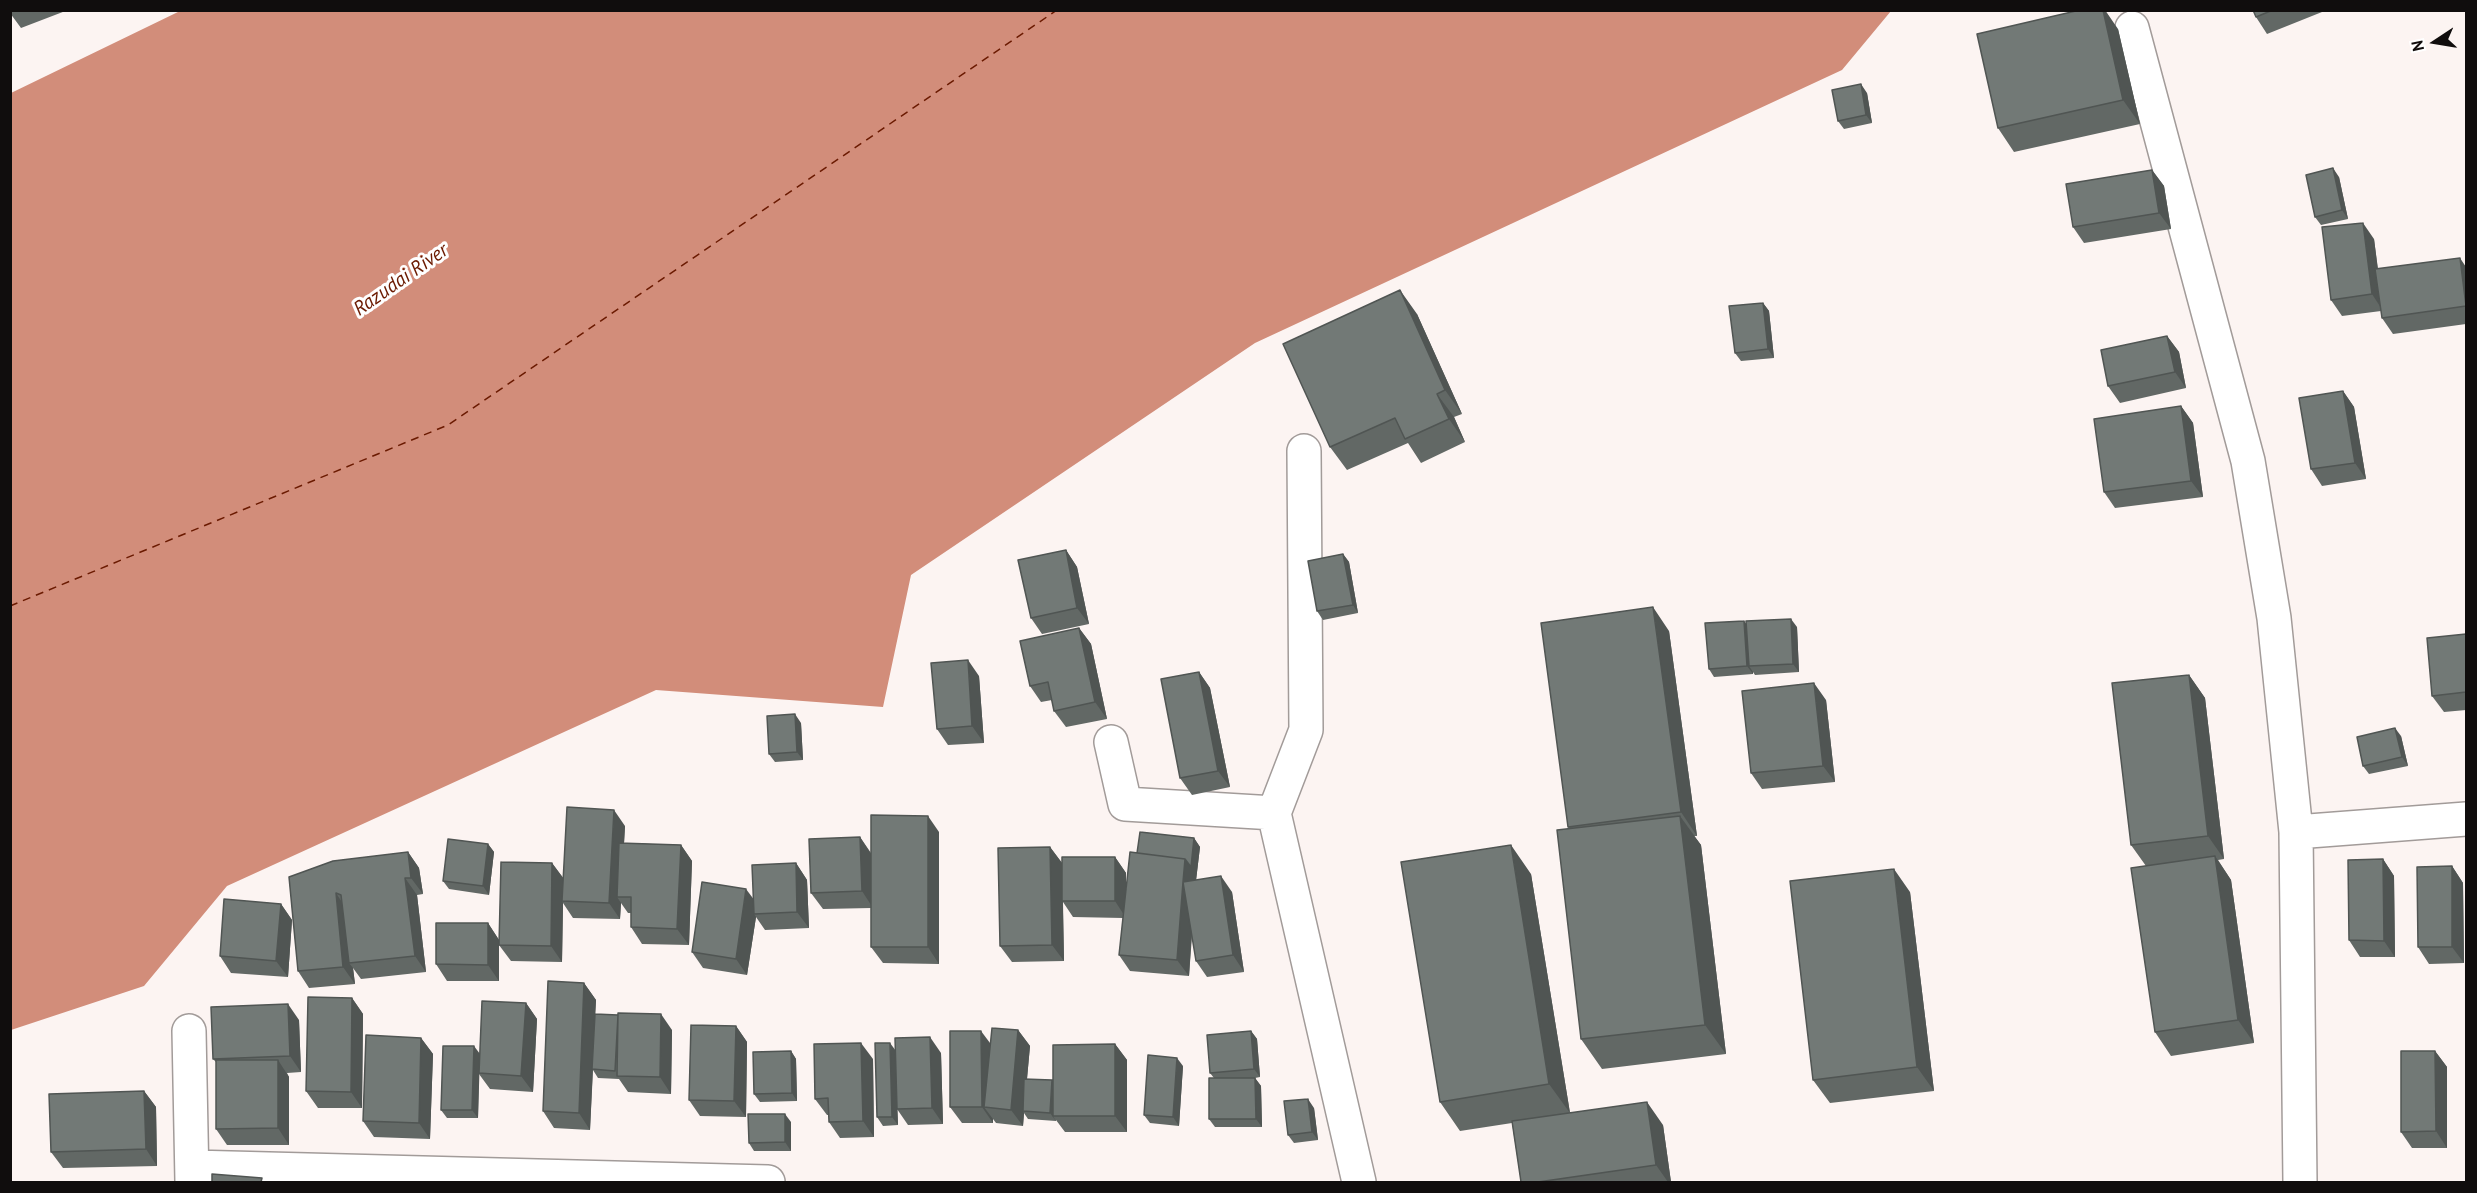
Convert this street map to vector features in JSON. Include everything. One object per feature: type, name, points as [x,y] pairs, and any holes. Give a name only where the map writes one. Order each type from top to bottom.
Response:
[{"type":"street","points":[[2132,28],[2248,461],[2274,618],[2296,832],[2300,1182]]},
{"type":"street","points":[[1304,451],[1306,730],[1274,813],[1359,1182]]},
{"type":"street","points":[[1111,741],[1125,804],[1274,813]]},
{"type":"street","points":[[2296,832],[2466,819]]},
{"type":"street","points":[[189,1031],[192,1175],[768,1182]]},
{"type":"water","name":"Razudai River","points":[[1891,10],[1842,70],[1255,343],[911,575],[883,707],[656,690],[227,886],[144,986],[11,1030],[11,93],[180,11]]},
{"type":"building","points":[[2080,10],[2103,10],[2123,100],[1998,128],[1977,34]]},
{"type":"building","points":[[2253,10],[2273,10],[2256,17]]},
{"type":"building","points":[[1861,84],[1866,115],[1838,121],[1832,90]]},
{"type":"building","points":[[2333,168],[2342,210],[2315,217],[2306,175]]},
{"type":"building","points":[[2152,170],[2159,213],[2073,227],[2066,184]]},
{"type":"building","points":[[2363,223],[2372,294],[2331,300],[2322,227]]},
{"type":"building","points":[[2460,258],[2466,306],[2382,318],[2375,269]]},
{"type":"building","points":[[1400,290],[1445,390],[1437,394],[1449,419],[1405,439],[1395,418],[1330,447],[1283,344]]},
{"type":"building","points":[[1763,303],[1768,349],[1735,353],[1729,306]]},
{"type":"building","points":[[2167,336],[2175,372],[2108,386],[2101,350]]},
{"type":"building","points":[[2343,391],[2355,463],[2311,469],[2299,398]]},
{"type":"building","points":[[2181,406],[2191,481],[2104,492],[2094,419]]},
{"type":"building","points":[[1066,550],[1077,608],[1031,618],[1018,560]]},
{"type":"building","points":[[1343,554],[1353,605],[1317,611],[1308,561]]},
{"type":"building","points":[[1653,607],[1681,812],[1568,827],[1541,623]]},
{"type":"building","points":[[1791,619],[1793,664],[1749,666],[1746,621]]},
{"type":"building","points":[[1744,621],[1747,666],[1709,669],[1705,623]]},
{"type":"building","points":[[1079,628],[1095,702],[1054,711],[1048,682],[1030,686],[1020,641]]},
{"type":"building","points":[[2466,634],[2466,692],[2432,696],[2427,638]]},
{"type":"building","points":[[968,660],[972,726],[937,729],[931,663]]},
{"type":"building","points":[[1199,672],[1218,771],[1180,778],[1161,679]]},
{"type":"building","points":[[2189,675],[2208,836],[2131,845],[2112,683]]},
{"type":"building","points":[[1814,683],[1823,766],[1751,773],[1742,691]]},
{"type":"building","points":[[795,714],[797,752],[769,754],[767,716]]},
{"type":"building","points":[[2395,728],[2402,757],[2363,766],[2357,737]]},
{"type":"building","points":[[567,807],[614,810],[609,903],[562,901]]},
{"type":"building","points":[[871,815],[928,816],[928,947],[871,947]]},
{"type":"building","points":[[1680,816],[1705,1025],[1581,1039],[1557,830]]},
{"type":"building","points":[[1140,832],[1194,838],[1191,867],[1185,859],[1137,853]]},
{"type":"building","points":[[860,837],[862,891],[811,893],[809,839]]},
{"type":"building","points":[[448,839],[488,844],[483,886],[443,881]]},
{"type":"building","points":[[619,843],[681,845],[677,929],[631,927],[631,897],[617,897]]},
{"type":"building","points":[[1511,845],[1549,1084],[1440,1102],[1401,862]]},
{"type":"building","points":[[1050,847],[1052,945],[1000,946],[998,848]]},
{"type":"building","points":[[408,852],[411,878],[405,878],[415,956],[349,963],[341,895],[336,893],[343,967],[298,971],[289,877],[333,861]]},
{"type":"building","points":[[1130,852],[1185,859],[1177,960],[1119,955]]},
{"type":"building","points":[[2215,856],[2238,1020],[2155,1032],[2131,868]]},
{"type":"building","points":[[1062,857],[1115,857],[1115,901],[1062,901]]},
{"type":"building","points":[[2383,859],[2384,941],[2349,940],[2348,860]]},
{"type":"building","points":[[501,862],[552,863],[551,946],[499,945]]},
{"type":"building","points":[[796,863],[797,912],[754,914],[752,865]]},
{"type":"building","points":[[2452,866],[2452,947],[2418,947],[2417,867]]},
{"type":"building","points":[[1894,869],[1917,1067],[1813,1080],[1790,881]]},
{"type":"building","points":[[1221,876],[1233,955],[1196,961],[1183,882]]},
{"type":"building","points":[[702,882],[746,889],[736,959],[692,952]]},
{"type":"building","points":[[224,899],[281,904],[276,961],[220,956]]},
{"type":"building","points":[[436,923],[488,923],[488,965],[436,964]]},
{"type":"building","points":[[548,981],[584,983],[579,1113],[543,1111]]},
{"type":"building","points":[[308,997],[352,998],[351,1092],[306,1091]]},
{"type":"building","points":[[482,1001],[526,1003],[521,1076],[479,1073]]},
{"type":"building","points":[[288,1004],[290,1056],[213,1059],[211,1007]]},
{"type":"building","points":[[618,1013],[661,1014],[660,1077],[617,1076]]},
{"type":"building","points":[[595,1014],[618,1015],[615,1071],[592,1069]]},
{"type":"building","points":[[691,1025],[736,1026],[734,1101],[689,1100]]},
{"type":"building","points":[[992,1028],[1018,1030],[1011,1110],[984,1107]]},
{"type":"building","points":[[950,1031],[981,1031],[982,1107],[950,1107]]},
{"type":"building","points":[[1251,1031],[1254,1069],[1210,1073],[1207,1035]]},
{"type":"building","points":[[366,1035],[421,1038],[419,1123],[363,1121]]},
{"type":"building","points":[[930,1037],[932,1108],[897,1109],[895,1038]]},
{"type":"building","points":[[861,1043],[863,1121],[829,1122],[828,1098],[815,1099],[814,1044]]},
{"type":"building","points":[[875,1043],[890,1043],[892,1117],[877,1117]]},
{"type":"building","points":[[1115,1044],[1115,1116],[1053,1116],[1053,1045]]},
{"type":"building","points":[[443,1046],[474,1046],[472,1110],[441,1110]]},
{"type":"building","points":[[791,1051],[792,1093],[754,1094],[753,1052]]},
{"type":"building","points":[[2401,1051],[2435,1051],[2436,1131],[2401,1132]]},
{"type":"building","points":[[1148,1055],[1177,1058],[1173,1117],[1144,1115]]},
{"type":"building","points":[[216,1060],[278,1060],[278,1128],[216,1129]]},
{"type":"building","points":[[1209,1078],[1255,1078],[1256,1119],[1209,1119]]},
{"type":"building","points":[[1024,1079],[1052,1080],[1050,1113],[1023,1111]]},
{"type":"building","points":[[144,1091],[146,1149],[51,1152],[49,1094]]},
{"type":"building","points":[[1308,1099],[1312,1132],[1288,1135],[1284,1101]]},
{"type":"building","points":[[1647,1102],[1656,1165],[1538,1182],[1521,1182],[1512,1121]]},
{"type":"building","points":[[748,1114],[785,1114],[785,1142],[749,1143]]},
{"type":"building","points":[[212,1174],[262,1178],[261,1182],[212,1182]]},
{"type":"ferry route","points":[[10,606],[448,425],[1057,10]]}]
